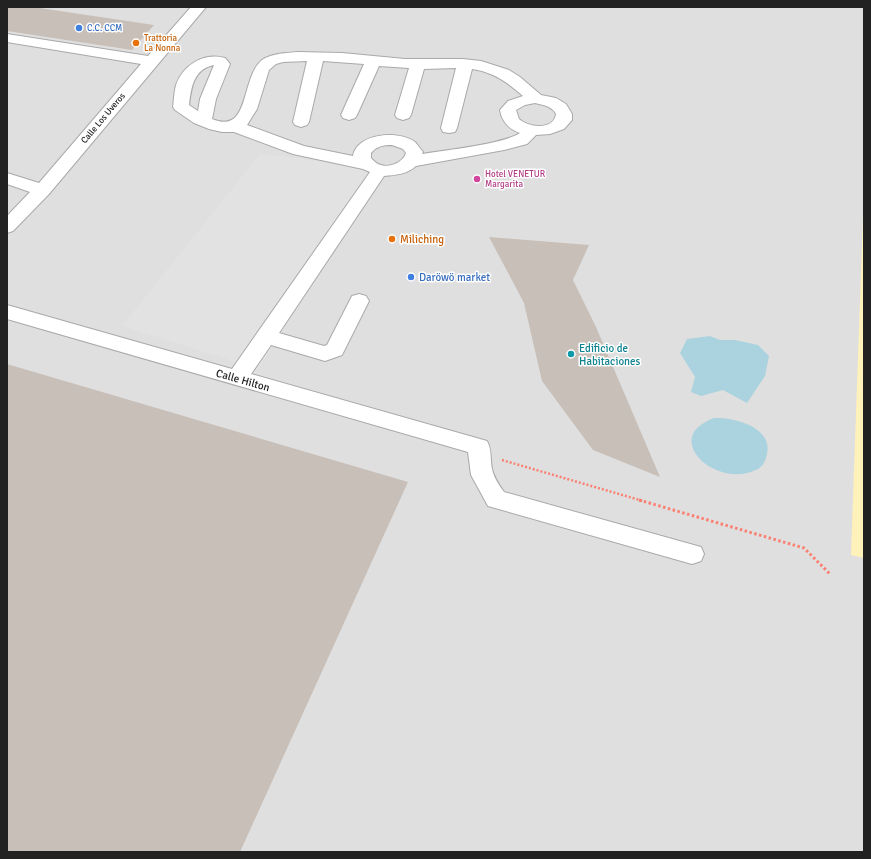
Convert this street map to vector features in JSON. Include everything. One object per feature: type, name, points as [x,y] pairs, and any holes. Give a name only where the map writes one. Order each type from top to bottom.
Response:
[{"type":"street","name":"Calle Los Uveros","points":[[7,227],[43,190],[150,61],[199,7]]},
{"type":"street","points":[[7,38],[150,61]]},
{"type":"street","points":[[204,120],[218,127],[234,126],[242,122],[253,97],[262,69],[272,60],[284,57],[316,57],[418,64],[465,64],[492,68],[511,77],[535,98]]},
{"type":"street","points":[[301,122],[316,57]]},
{"type":"street","points":[[349,115],[373,61]]},
{"type":"street","points":[[403,115],[418,64]]},
{"type":"street","points":[[449,128],[465,64]]},
{"type":"street","points":[[535,98],[549,100],[558,104],[564,110],[566,117],[560,125],[552,129],[530,130],[513,123],[508,118],[508,110],[513,104],[521,100],[535,98]]},
{"type":"street","points":[[234,126],[299,150],[373,167],[398,170],[413,161],[504,145],[521,140],[528,135],[530,130]]},
{"type":"street","points":[[373,167],[362,159],[362,154],[364,149],[374,142],[389,140],[402,142],[409,146],[414,152],[413,161]]},
{"type":"street","points":[[237,378],[266,336],[373,167]]},
{"type":"street","points":[[7,178],[43,190]]},
{"type":"street","points":[[266,336],[325,354],[330,353],[335,350],[359,300]]},
{"type":"street","name":"Calle Hilton","points":[[7,312],[479,447]]},
{"type":"street","points":[[479,447],[479,466],[482,478],[496,499],[692,554]]},
{"type":"path","points":[[479,447],[502,460],[804,548],[830,574]]},
{"type":"shaded area","points":[[7,7],[864,7],[864,852],[7,852]]},
{"type":"shaded area","points":[[260,154],[384,169],[258,370],[122,326]]},
{"type":"sand","points":[[864,188],[864,558],[851,555]]},
{"type":"water","points":[[710,336],[720,340],[735,340],[758,345],[769,356],[765,376],[747,403],[723,390],[701,396],[691,392],[695,377],[680,353],[687,339]]},
{"type":"water","points":[[714,418],[732,419],[758,430],[764,437],[767,445],[767,456],[764,463],[758,469],[742,474],[726,473],[712,468],[700,459],[693,449],[692,438],[698,427]]},
{"type":"building","name":"C.C. CCM","points":[[7,7],[33,7],[154,25],[132,50],[7,31]]},
{"type":"building","name":"Edificio de Habitaciones","points":[[489,237],[589,245],[573,280],[596,327],[660,477],[593,450],[542,381],[524,303]]},
{"type":"building","points":[[7,364],[408,482],[240,852],[7,852]]},
{"type":"place","name":"C.C. CCM","points":[[79,28]]},
{"type":"place","name":"Trattoria La Nonna","points":[[136,43]]},
{"type":"place","name":"Hotel VENETUR Margarita","points":[[477,179]]},
{"type":"place","name":"Miliching","points":[[392,239]]},
{"type":"place","name":"Daröwö market","points":[[411,277]]},
{"type":"place","name":"Edificio de Habitaciones","points":[[571,354]]}]
